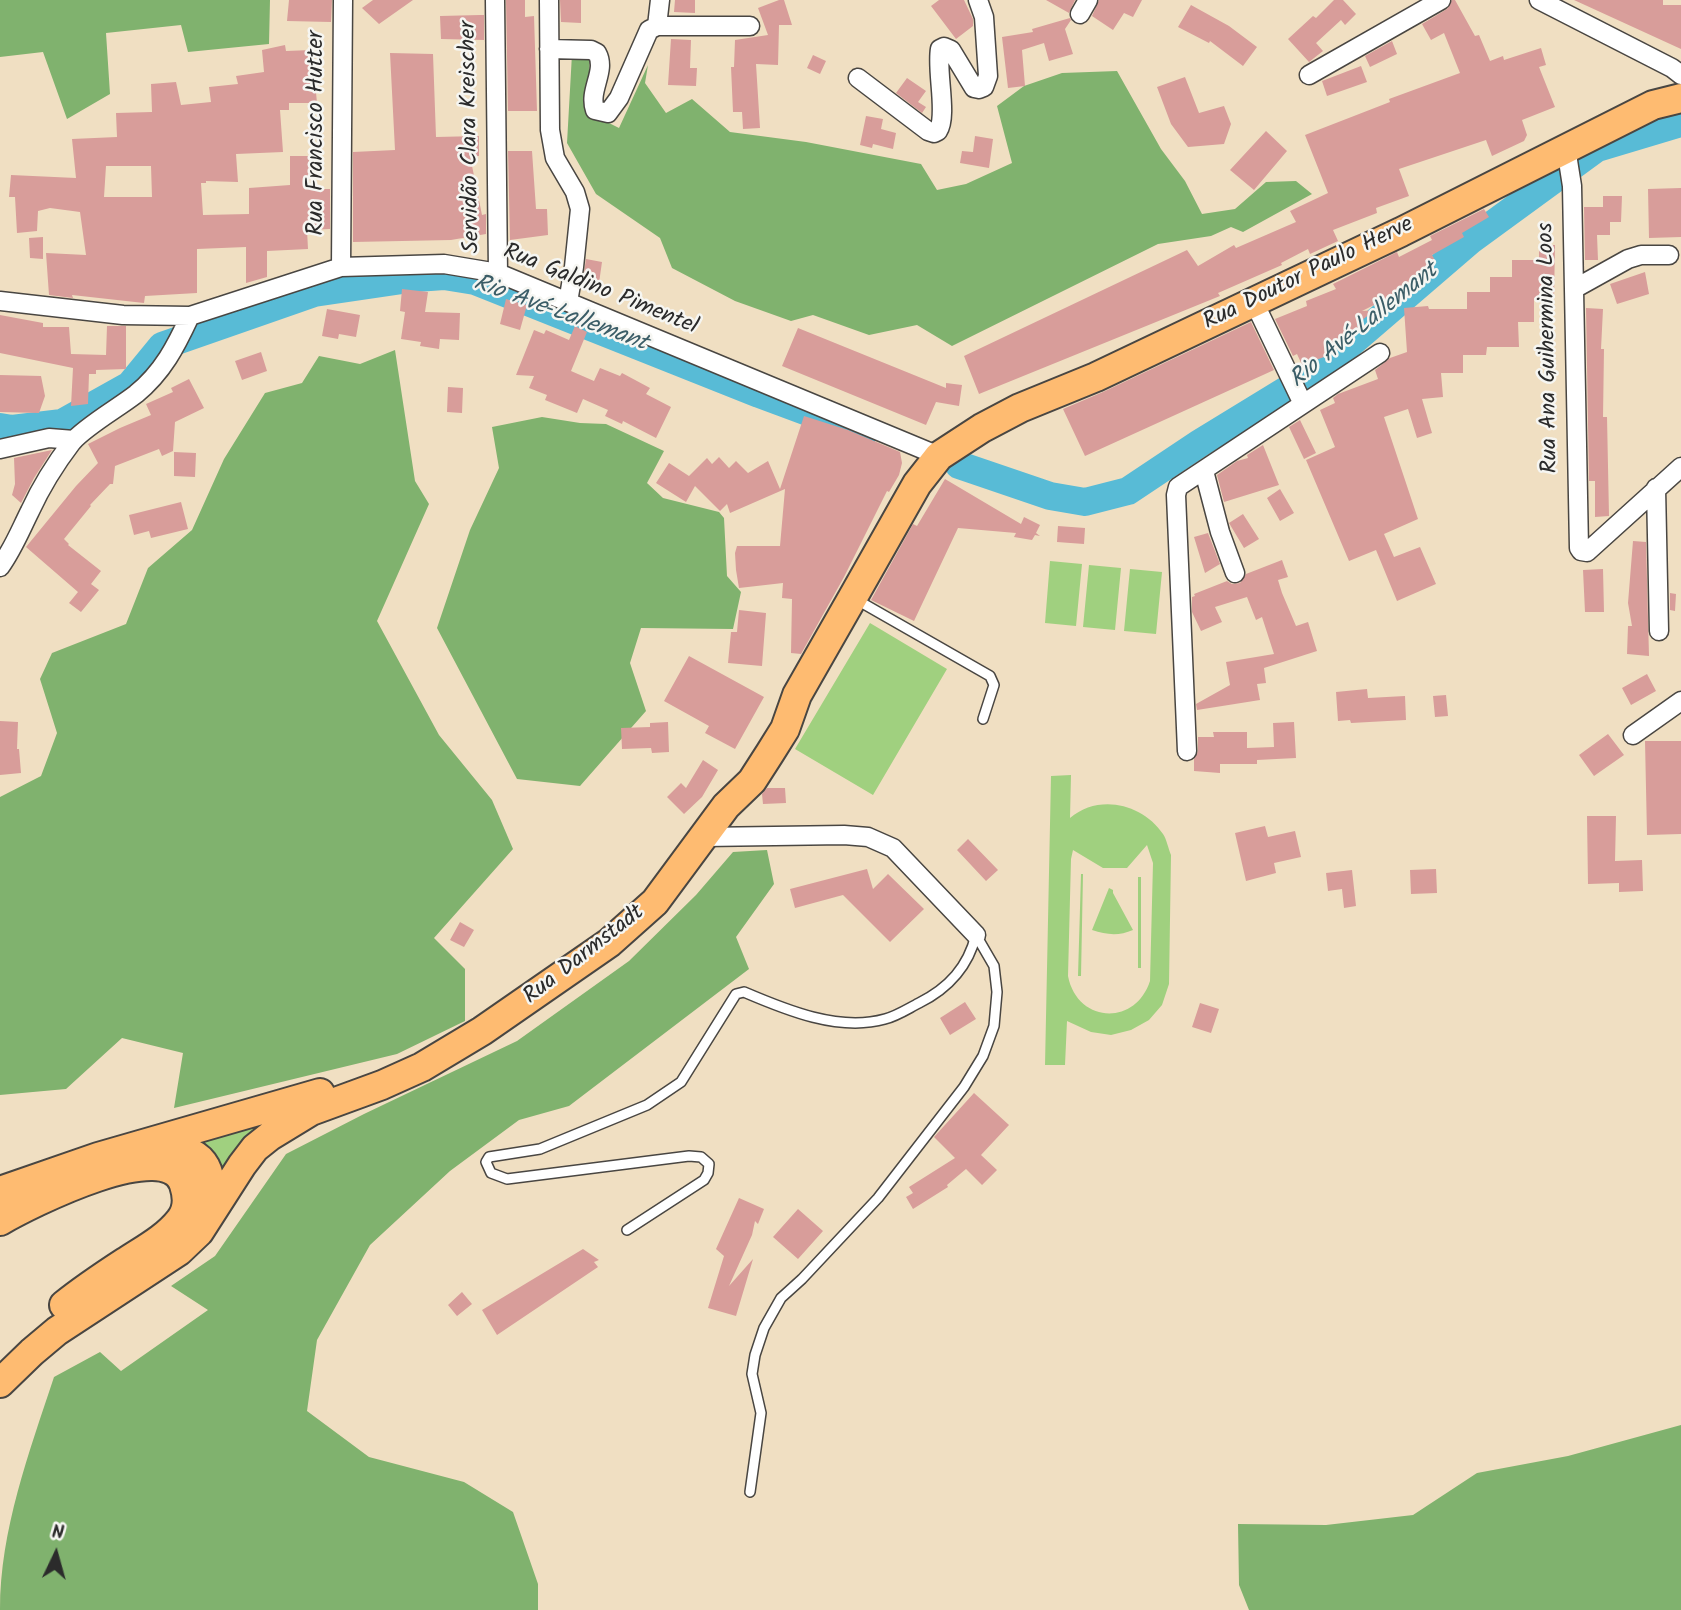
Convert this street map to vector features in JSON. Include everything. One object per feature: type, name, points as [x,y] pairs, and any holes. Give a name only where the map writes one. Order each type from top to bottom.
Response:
[{"type":"main road","name":"Rua Doutor Paulo Herve","points":[[939,456],[982,428],[1020,408],[1096,377],[1567,155],[1653,106],[1681,98]]},
{"type":"main road","name":"Rua Darmstadt","points":[[449,1050],[493,1024],[610,943],[654,902],[726,806],[735,773],[768,719],[797,695],[918,484],[939,456]]},
{"type":"main road","points":[[0,1191],[148,1143],[351,1084],[449,1050]]},
{"type":"main road","points":[[0,1383],[57,1331],[179,1251],[199,1232],[255,1148],[270,1136],[311,1111],[422,1068],[449,1050]]},
{"type":"main road","points":[[148,1143],[184,1150],[196,1155],[208,1167],[212,1185],[209,1215]]},
{"type":"main road","points":[[0,1221],[35,1201],[72,1185],[145,1165],[169,1168],[183,1179],[188,1199],[183,1217],[167,1235],[70,1300],[22,1336],[0,1357]]},
{"type":"street","name":"Rua Francisco Hutter","points":[[341,267],[343,0]]},
{"type":"street","name":"Servidão Clara Kreischer","points":[[495,0],[498,273]]},
{"type":"street","points":[[548,0],[550,130],[555,158],[575,192],[580,209],[568,302]]},
{"type":"street","points":[[657,26],[660,0]]},
{"type":"street","points":[[858,78],[928,131],[938,131],[942,122],[938,63],[940,49],[944,47],[951,50],[974,88],[984,87],[986,83],[988,76],[984,17],[978,0]]},
{"type":"street","points":[[1309,75],[1441,0]]},
{"type":"street","points":[[1539,0],[1681,75]]},
{"type":"street","points":[[549,49],[591,50],[597,53],[601,65],[593,103],[595,110],[608,113],[619,98],[645,34],[657,26],[750,26]]},
{"type":"street","name":"Rua Ana Guihermina Loos","points":[[1567,155],[1572,186],[1581,551],[1587,552],[1656,488]]},
{"type":"street","points":[[1574,289],[1628,259],[1641,255],[1669,255]]},
{"type":"street","name":"Rua Galdino Pimentel","points":[[0,301],[123,315],[190,316],[341,267],[444,264],[498,273],[939,456]]},
{"type":"street","points":[[1254,302],[1302,399]]},
{"type":"street","points":[[0,567],[13,549],[30,509],[52,471],[74,440],[138,392],[157,374],[169,359],[190,316]]},
{"type":"street","points":[[1187,751],[1178,487],[1302,399],[1380,353]]},
{"type":"street","points":[[0,449],[49,438],[74,440]]},
{"type":"street","points":[[1659,631],[1656,488],[1681,467]]},
{"type":"street","points":[[1204,471],[1220,532],[1235,573]]},
{"type":"street","points":[[1633,735],[1681,701]]},
{"type":"street","points":[[704,837],[868,837],[893,848],[976,935]]},
{"type":"lane","points":[[853,597],[990,676],[994,685],[983,719]]},
{"type":"lane","points":[[626,1230],[704,1180],[709,1164],[701,1157],[689,1156],[507,1179],[491,1173],[486,1162],[489,1157],[540,1149],[647,1105],[681,1082],[736,994],[744,992],[804,1015],[851,1022],[886,1019],[934,995],[957,976],[971,953],[976,935]]},
{"type":"lane","points":[[750,1492],[761,1413],[752,1374],[764,1328],[782,1298],[878,1198],[964,1087],[983,1056],[994,1026],[997,992],[995,966],[976,935]]},
{"type":"green space","points":[[0,0],[270,0],[269,44],[188,52],[181,25],[106,33],[110,94],[67,119],[43,52],[0,57]]},
{"type":"green space","points":[[572,54],[590,57],[587,112],[619,128],[648,65],[645,83],[666,113],[692,99],[730,132],[806,142],[921,164],[937,190],[966,184],[1012,163],[997,106],[1024,86],[1062,73],[1117,71],[1161,149],[1185,181],[1202,214],[1235,209],[1266,182],[1296,181],[1312,194],[1243,232],[1231,227],[1211,236],[1158,244],[952,346],[917,325],[869,335],[813,315],[791,321],[735,301],[672,268],[660,238],[596,194],[567,143]]},
{"type":"green space","points":[[395,350],[415,481],[429,504],[377,621],[439,735],[492,800],[513,849],[434,938],[465,969],[465,1021],[397,1054],[174,1108],[183,1053],[122,1038],[66,1089],[0,1095],[0,797],[41,776],[57,733],[40,679],[52,653],[126,624],[148,568],[192,530],[224,459],[265,393],[302,383],[319,356],[360,364]]},
{"type":"green space","points":[[542,417],[606,424],[664,451],[647,483],[663,498],[719,512],[724,518],[727,576],[741,592],[733,629],[641,628],[630,663],[646,711],[580,786],[517,779],[437,628],[470,530],[499,468],[492,427]]},
{"type":"green space","points":[[1050,561],[1082,564],[1076,626],[1045,623]]},
{"type":"green space","points":[[1089,565],[1121,568],[1115,630],[1083,627]]},
{"type":"green space","points":[[1130,569],[1162,572],[1156,634],[1124,631]]},
{"type":"green space","points":[[870,623],[947,669],[873,795],[795,749]]},
{"type":"green space","points":[[1071,775],[1070,818],[1082,810],[1107,804],[1132,809],[1154,824],[1164,836],[1171,855],[1169,984],[1162,1005],[1149,1020],[1131,1030],[1111,1035],[1091,1032],[1067,1021],[1065,1065],[1045,1065],[1051,776]],"holes":[[[1147,845],[1153,863],[1150,981],[1143,996],[1132,1006],[1120,1012],[1094,1010],[1082,1003],[1073,992],[1068,976],[1073,850],[1103,868],[1127,868]]]},
{"type":"green space","points":[[767,850],[774,884],[736,937],[749,969],[569,1106],[519,1120],[450,1171],[370,1245],[317,1340],[307,1411],[369,1457],[464,1482],[513,1512],[538,1584],[538,1610],[0,1610],[1,1580],[10,1521],[54,1377],[100,1352],[121,1371],[208,1310],[171,1286],[215,1256],[286,1154],[517,1041],[629,961],[696,895],[733,852]]},
{"type":"green space","points":[[1081,874],[1081,976],[1078,976]]},
{"type":"green space","points":[[1138,877],[1141,877],[1141,968],[1138,968]]},
{"type":"green space","points":[[1109,888],[1113,890],[1133,930],[1113,934],[1092,930]]},
{"type":"green space","points":[[308,1104],[224,1181],[184,1139]]},
{"type":"green space","points":[[1681,1425],[1681,1610],[1249,1610],[1239,1585],[1238,1524],[1326,1525],[1413,1515],[1477,1473],[1568,1456]]},
{"type":"building","points":[[289,0],[332,0],[331,22],[287,21]]},
{"type":"building","points":[[373,0],[413,0],[379,24],[362,8]]},
{"type":"building","points":[[506,0],[525,0],[525,17],[534,16],[537,111],[508,111]]},
{"type":"building","points":[[560,0],[581,0],[581,23],[561,22]]},
{"type":"building","points":[[675,0],[695,0],[695,13],[674,12]]},
{"type":"building","points":[[784,0],[792,25],[779,25],[778,65],[756,64],[760,128],[743,129],[742,112],[733,112],[731,67],[734,67],[735,40],[768,35],[758,8]]},
{"type":"building","points":[[939,0],[964,0],[973,19],[973,26],[956,39],[931,6]]},
{"type":"building","points":[[1046,0],[1075,0],[1069,13]]},
{"type":"building","points":[[1099,0],[1142,0],[1133,17],[1124,13],[1113,30],[1092,16]]},
{"type":"building","points":[[1334,0],[1343,0],[1356,14],[1345,25],[1341,20],[1316,43],[1323,51],[1309,62],[1288,39]]},
{"type":"building","points":[[1452,0],[1455,0],[1475,36],[1479,35],[1490,61],[1503,56],[1504,60],[1541,48],[1546,65],[1539,67],[1555,107],[1522,120],[1527,135],[1524,141],[1492,156],[1486,140],[1399,169],[1409,196],[1376,208],[1377,213],[1333,230],[1338,241],[1310,254],[1308,249],[1281,263],[1282,265],[1218,293],[1220,296],[979,394],[964,356],[1187,250],[1198,266],[1234,245],[1236,248],[1296,222],[1290,211],[1328,193],[1305,135],[1390,102],[1389,99],[1460,73],[1444,33],[1431,40],[1422,24],[1447,9]]},
{"type":"building","points":[[1574,0],[1663,0],[1663,5],[1681,5],[1681,49]]},
{"type":"building","points":[[1191,5],[1229,26],[1257,47],[1243,66],[1210,41],[1209,43],[1178,27]]},
{"type":"building","points":[[484,15],[484,40],[441,39],[440,16]]},
{"type":"building","points":[[1070,18],[1065,29],[1073,54],[1049,61],[1044,43],[1022,50],[1025,86],[1008,88],[1002,37],[1033,32],[1032,29]]},
{"type":"building","points":[[671,39],[691,40],[690,68],[697,68],[696,86],[668,85]]},
{"type":"building","points":[[1392,41],[1397,54],[1370,67],[1365,56]]},
{"type":"building","points":[[285,45],[286,51],[312,50],[317,103],[289,103],[289,110],[280,110],[283,152],[236,154],[238,182],[201,183],[203,215],[249,214],[249,188],[290,185],[290,156],[309,156],[309,189],[330,189],[330,229],[307,230],[308,249],[267,251],[267,277],[246,283],[246,247],[197,249],[197,293],[145,296],[144,303],[49,295],[46,253],[86,255],[80,212],[50,208],[38,211],[37,231],[17,233],[15,197],[9,197],[11,175],[76,178],[72,139],[117,137],[116,113],[152,112],[151,84],[176,82],[181,105],[211,102],[209,87],[238,84],[236,76],[264,72],[262,50]],"holes":[[[106,166],[151,166],[152,197],[104,197]]]},
{"type":"building","points":[[390,53],[433,54],[436,137],[479,136],[479,156],[470,156],[482,215],[486,214],[486,234],[451,240],[353,242],[353,152],[395,150]]},
{"type":"building","points":[[813,55],[826,61],[820,74],[807,68]]},
{"type":"building","points":[[1361,66],[1367,82],[1327,96],[1322,81]]},
{"type":"building","points":[[1185,77],[1199,113],[1224,106],[1231,124],[1224,144],[1188,147],[1171,124],[1157,87]]},
{"type":"building","points":[[907,78],[926,91],[918,102],[926,107],[922,113],[896,93]]},
{"type":"building","points":[[866,116],[883,119],[881,129],[896,133],[893,149],[873,144],[872,148],[860,145]]},
{"type":"building","points":[[1266,131],[1287,151],[1254,190],[1230,170]]},
{"type":"building","points":[[975,136],[993,139],[989,168],[960,163],[962,151],[973,152]]},
{"type":"building","points":[[508,151],[532,151],[536,209],[547,209],[548,235],[510,240]]},
{"type":"building","points":[[1681,188],[1681,237],[1649,238],[1648,189]]},
{"type":"building","points":[[1603,196],[1622,196],[1621,222],[1610,222],[1610,235],[1597,235],[1598,260],[1585,260],[1584,207],[1603,207]]},
{"type":"building","points":[[1484,209],[1489,217],[1462,233],[1464,237],[1432,255],[1436,262],[1410,278],[1412,282],[1398,293],[1362,311],[1375,310],[1357,324],[1359,330],[1324,357],[1302,365],[1297,354],[1293,356],[1275,319],[1307,306],[1306,301],[1336,289],[1333,284],[1397,252],[1399,257],[1432,240],[1430,236]]},
{"type":"building","points":[[43,237],[43,259],[30,258],[29,238]]},
{"type":"building","points":[[1539,245],[1555,245],[1554,298],[1534,298],[1534,322],[1518,322],[1519,347],[1487,347],[1486,355],[1463,355],[1463,373],[1441,373],[1443,397],[1422,399],[1432,433],[1417,438],[1408,409],[1384,417],[1418,519],[1384,534],[1394,557],[1420,547],[1436,584],[1397,601],[1376,550],[1349,561],[1306,460],[1335,447],[1320,410],[1335,403],[1333,398],[1338,394],[1378,379],[1375,370],[1390,358],[1407,352],[1404,308],[1428,306],[1429,309],[1467,309],[1467,292],[1490,292],[1490,277],[1512,277],[1512,260],[1539,260]]},
{"type":"building","points":[[586,259],[602,262],[599,283],[583,280]]},
{"type":"building","points":[[1645,272],[1649,294],[1617,304],[1610,284]]},
{"type":"building","points":[[402,289],[428,292],[425,312],[460,313],[459,340],[440,339],[439,349],[420,346],[421,342],[401,339],[405,312],[400,311]]},
{"type":"building","points":[[506,299],[527,305],[520,330],[500,324]]},
{"type":"building","points":[[1586,308],[1603,309],[1601,349],[1604,349],[1603,417],[1607,417],[1609,516],[1595,517],[1595,481],[1589,481]]},
{"type":"building","points":[[327,309],[360,315],[356,337],[339,334],[338,339],[322,336]]},
{"type":"building","points":[[0,315],[43,323],[43,327],[69,327],[71,354],[106,355],[107,326],[126,326],[126,369],[96,370],[96,374],[89,374],[88,404],[71,406],[73,368],[0,353]]},
{"type":"building","points":[[1251,322],[1274,370],[1085,456],[1063,409]]},
{"type":"building","points":[[575,326],[587,332],[571,371],[594,381],[600,368],[620,376],[622,373],[650,388],[646,394],[671,407],[656,438],[623,421],[622,424],[605,416],[608,410],[583,399],[577,413],[545,400],[547,395],[529,388],[534,376],[516,375],[534,330],[544,334],[546,330],[569,340]]},
{"type":"building","points":[[798,328],[946,388],[946,383],[962,385],[959,406],[936,402],[926,425],[782,366]]},
{"type":"building","points":[[261,352],[267,371],[242,380],[235,361]]},
{"type":"building","points":[[0,375],[41,376],[45,396],[39,413],[0,412]]},
{"type":"building","points":[[189,379],[204,408],[175,422],[173,451],[162,456],[159,449],[115,466],[113,484],[90,505],[64,539],[101,571],[91,584],[99,590],[81,612],[69,603],[78,592],[26,547],[98,463],[88,444],[151,415],[146,404],[173,392],[171,388]]},
{"type":"building","points":[[448,387],[463,388],[462,413],[447,412]]},
{"type":"building","points":[[804,416],[848,430],[900,452],[902,463],[899,475],[889,492],[887,491],[801,654],[791,653],[792,599],[782,598],[783,583],[739,588],[736,570],[737,546],[780,546],[785,489],[730,513],[727,504],[720,511],[695,486],[686,502],[656,483],[669,463],[689,476],[707,458],[712,464],[719,457],[729,468],[736,461],[748,473],[768,461],[780,489]]},
{"type":"building","points":[[1300,420],[1316,453],[1304,459],[1289,427]]},
{"type":"building","points":[[1263,445],[1279,485],[1224,502],[1217,475],[1237,461],[1248,458],[1247,455]]},
{"type":"building","points":[[52,450],[21,503],[12,495],[15,484],[14,458]]},
{"type":"building","points":[[174,452],[196,453],[195,477],[174,476]]},
{"type":"building","points":[[945,479],[1021,524],[1024,517],[1040,525],[1036,533],[1040,536],[1035,535],[1032,540],[1014,537],[1016,533],[958,528],[914,621],[871,600],[913,524],[917,526]]},
{"type":"building","points":[[1280,489],[1294,513],[1280,521],[1267,498]]},
{"type":"building","points":[[181,502],[188,529],[151,538],[149,531],[134,535],[129,515]]},
{"type":"building","points":[[1243,514],[1259,539],[1244,548],[1229,523]]},
{"type":"building","points":[[1058,526],[1085,528],[1084,544],[1057,542]]},
{"type":"building","points":[[1208,533],[1220,564],[1205,573],[1194,537]]},
{"type":"building","points":[[1633,541],[1646,542],[1649,656],[1627,654],[1628,626],[1632,626],[1628,603]]},
{"type":"building","points":[[1282,560],[1288,577],[1278,580],[1282,593],[1296,626],[1308,622],[1317,651],[1264,668],[1266,683],[1257,684],[1260,700],[1197,710],[1196,704],[1230,685],[1226,662],[1274,654],[1262,617],[1256,620],[1247,597],[1215,607],[1222,622],[1201,631],[1192,612],[1192,597],[1227,581],[1232,584],[1240,583],[1246,574]]},
{"type":"building","points":[[1603,569],[1604,612],[1585,612],[1583,570]]},
{"type":"building","points":[[1670,593],[1676,594],[1675,611],[1670,610]]},
{"type":"building","points":[[739,610],[766,613],[762,666],[728,663],[731,632],[737,632]]},
{"type":"building","points":[[689,656],[764,697],[735,749],[705,733],[709,726],[664,701]]},
{"type":"building","points":[[1647,674],[1656,691],[1631,705],[1622,688]]},
{"type":"building","points":[[1367,689],[1368,698],[1405,696],[1406,720],[1351,723],[1350,720],[1338,721],[1336,692]]},
{"type":"building","points":[[1446,695],[1448,716],[1435,717],[1433,696]]},
{"type":"building","points":[[0,721],[18,722],[17,749],[21,773],[0,775]]},
{"type":"building","points":[[668,722],[669,752],[652,753],[651,748],[622,749],[621,728],[650,727],[650,723]]},
{"type":"building","points":[[1294,722],[1296,758],[1257,760],[1257,764],[1220,764],[1220,773],[1194,771],[1198,737],[1214,737],[1213,732],[1247,732],[1247,748],[1274,747],[1273,723]]},
{"type":"building","points":[[1608,734],[1624,755],[1594,776],[1579,755]]},
{"type":"building","points":[[1645,741],[1681,741],[1681,834],[1647,835]]},
{"type":"building","points":[[703,760],[718,770],[702,797],[684,814],[667,797],[681,783],[686,788]]},
{"type":"building","points":[[767,788],[785,788],[786,803],[763,804],[762,794]]},
{"type":"building","points":[[1587,816],[1616,816],[1615,861],[1642,860],[1643,891],[1619,892],[1619,883],[1588,884]]},
{"type":"building","points":[[1265,826],[1268,837],[1295,831],[1301,857],[1274,863],[1276,873],[1246,881],[1235,833]]},
{"type":"building","points":[[968,839],[998,870],[986,881],[957,850]]},
{"type":"building","points":[[867,869],[873,889],[888,874],[924,909],[890,942],[843,895],[795,908],[790,889]]},
{"type":"building","points":[[1436,869],[1437,893],[1411,894],[1410,870]]},
{"type":"building","points":[[1352,870],[1356,906],[1344,908],[1342,889],[1328,891],[1326,873]]},
{"type":"building","points":[[460,922],[474,930],[464,947],[450,940]]},
{"type":"building","points":[[965,1002],[976,1019],[950,1035],[940,1018]]},
{"type":"building","points":[[1200,1003],[1219,1009],[1211,1033],[1192,1027]]},
{"type":"building","points":[[974,1093],[1009,1125],[981,1155],[997,1170],[982,1185],[966,1169],[947,1185],[948,1187],[913,1209],[906,1197],[913,1193],[909,1187],[955,1158],[934,1137]]},
{"type":"building","points":[[739,1198],[764,1209],[758,1224],[755,1221],[752,1235],[729,1286],[753,1259],[736,1316],[708,1308],[724,1256],[716,1249]]},
{"type":"building","points":[[798,1209],[823,1231],[798,1259],[773,1237]]},
{"type":"building","points":[[583,1249],[599,1260],[594,1262],[598,1267],[497,1335],[482,1310]]},
{"type":"building","points":[[462,1292],[472,1304],[457,1316],[448,1305]]},
{"type":"waterway","name":"Rio Avé‐Lallemant","points":[[959,465],[1050,496],[1085,502],[1128,491],[1200,443],[1321,369],[1471,240],[1597,148],[1681,123]]},
{"type":"waterway","name":"Rio Avé‐Lallemant","points":[[0,427],[12,429],[62,423],[130,385],[162,346],[314,293],[444,276],[475,281],[864,433]]}]
